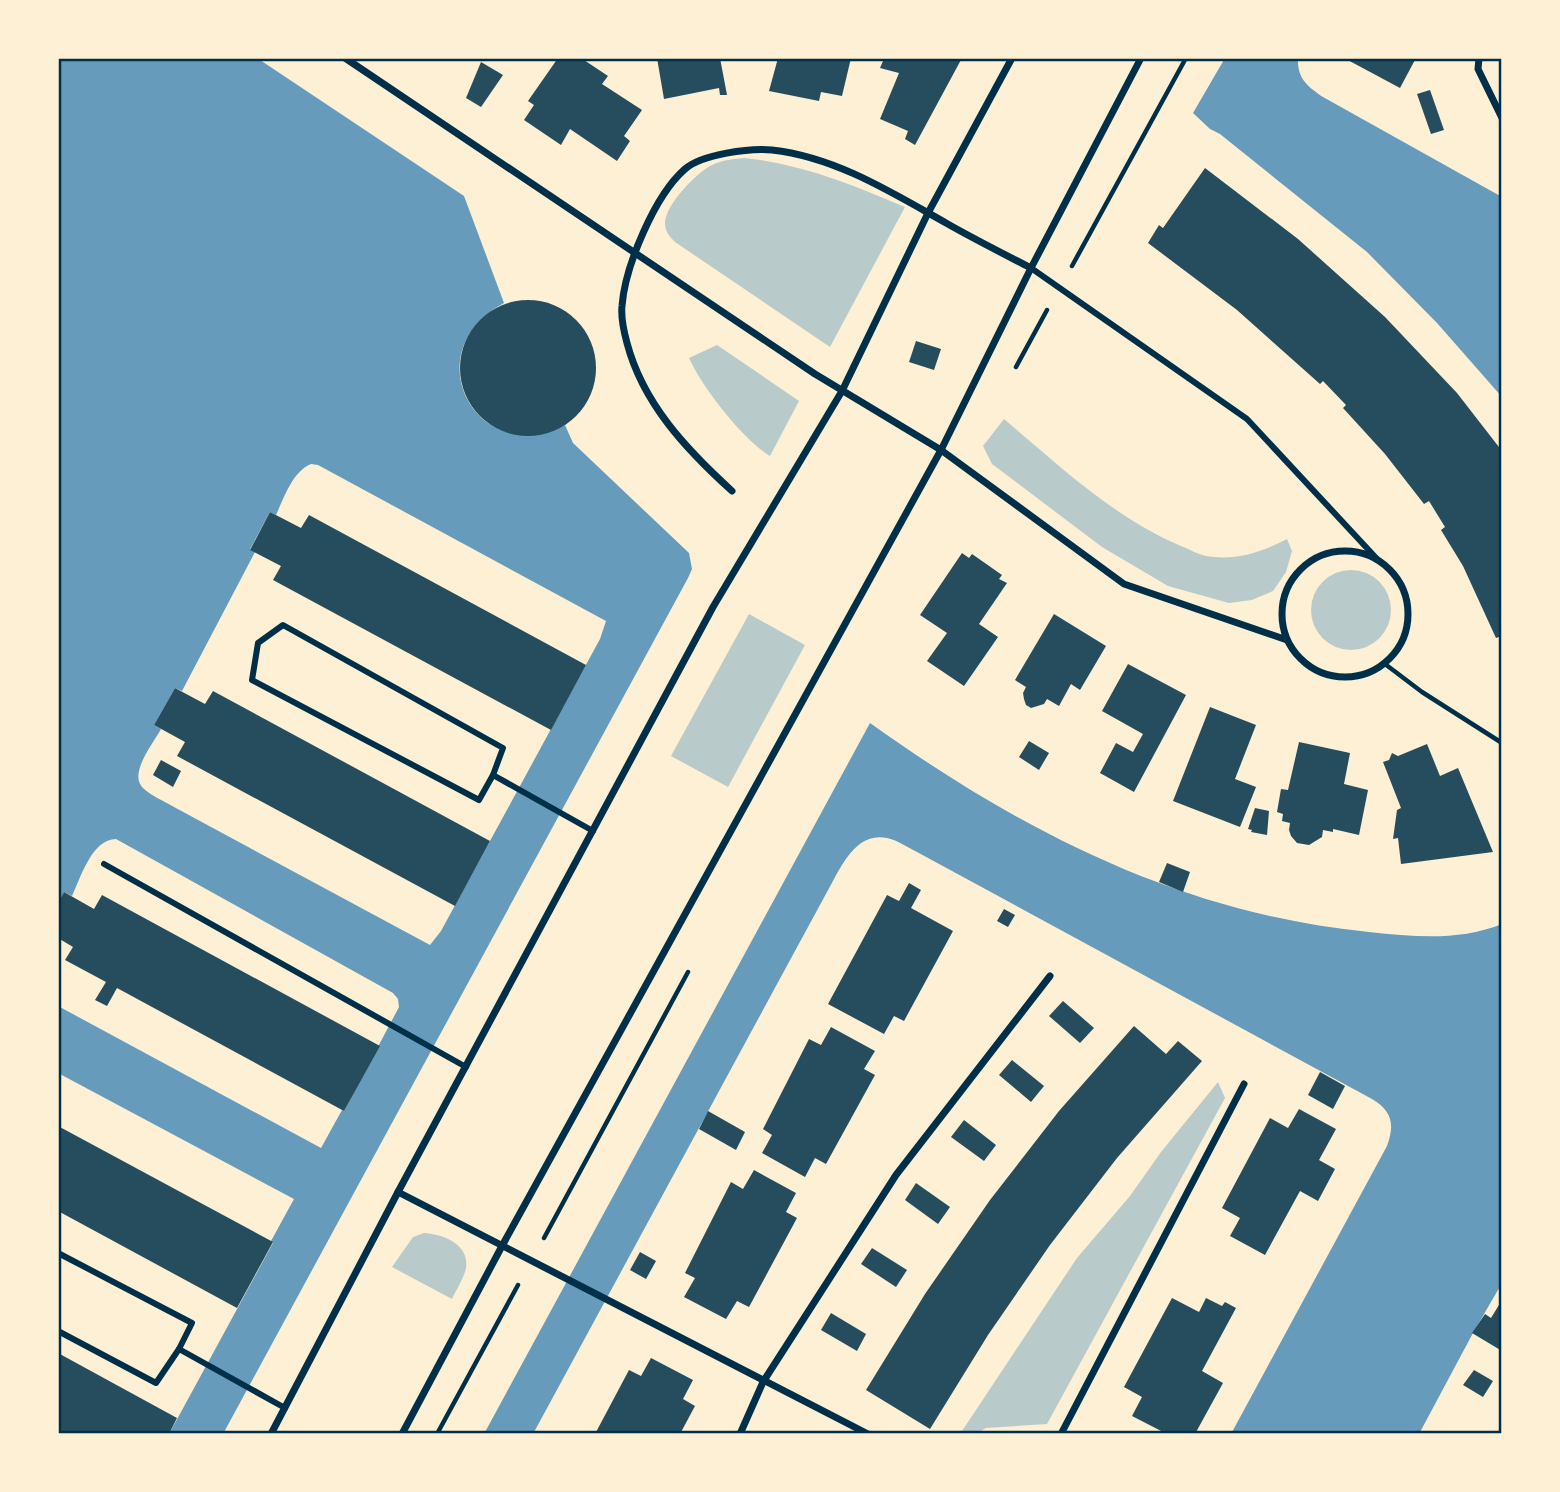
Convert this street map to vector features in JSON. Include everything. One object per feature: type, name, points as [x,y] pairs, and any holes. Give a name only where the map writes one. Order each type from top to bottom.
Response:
[{"type":"street","points":[[345,58],[842,391],[941,450],[1124,584],[1287,640]]},
{"type":"street","points":[[271,1434],[713,607],[842,391],[929,213],[1012,58]]},
{"type":"street","points":[[402,1434],[502,1246],[941,450],[1031,268],[1141,58]]},
{"type":"street","points":[[1479,58],[1478,69],[1502,118]]},
{"type":"street","points":[[732,492],[692,455],[661,415],[641,380],[626,342],[622,307],[635,253],[660,198],[687,167],[718,154],[770,150],[822,161],[871,181],[1031,268],[1247,419],[1394,573],[1404,590],[1409,610],[1407,630],[1399,649],[1385,664],[1368,674],[1350,678],[1330,676],[1313,668],[1298,656],[1287,640],[1282,620],[1283,600],[1291,582],[1304,566],[1320,556],[1339,551],[1378,559]]},
{"type":"street","points":[[283,625],[503,748],[493,775],[478,800],[252,680],[258,643],[283,625]]},
{"type":"street","points":[[493,775],[593,831]]},
{"type":"street","points":[[104,863],[466,1067]]},
{"type":"street","points":[[740,1434],[763,1382],[897,1175],[1050,976]]},
{"type":"street","points":[[1061,1434],[1244,1084]]},
{"type":"street","points":[[398,1192],[868,1434]]},
{"type":"street","points":[[58,1253],[192,1323],[179,1349],[156,1383],[58,1331]]},
{"type":"street","points":[[179,1349],[285,1408]]},
{"type":"path","points":[[1385,664],[1422,692],[1502,743]]},
{"type":"shaded area","points":[[745,158],[807,170],[905,207],[830,347],[675,242],[667,231],[665,223],[670,207],[691,182],[716,163]]},
{"type":"shaded area","points":[[717,345],[799,401],[770,456],[747,438],[724,412],[689,358]]},
{"type":"shaded area","points":[[1004,419],[1110,506],[1156,534],[1196,553],[1217,557],[1238,556],[1268,548],[1287,539],[1292,551],[1286,572],[1273,591],[1252,600],[1229,603],[1168,586],[1102,547],[992,464],[983,446]]},
{"type":"shaded area","points":[[1351,570],[1366,573],[1379,582],[1388,595],[1391,610],[1388,625],[1379,638],[1366,647],[1351,650],[1336,647],[1323,638],[1314,625],[1311,610],[1314,595],[1323,582],[1336,573]]},
{"type":"shaded area","points":[[749,614],[805,645],[728,787],[671,756]]},
{"type":"shaded area","points":[[1218,1082],[1225,1098],[1047,1424],[986,1428],[976,1434],[960,1434],[1077,1258],[1130,1196],[1161,1152]]},
{"type":"shaded area","points":[[424,1233],[446,1238],[464,1253],[466,1268],[452,1299],[392,1267],[413,1237]]},
{"type":"water","points":[[58,58],[257,58],[464,196],[504,303],[477,324],[463,349],[460,375],[467,399],[483,419],[505,432],[533,435],[565,425],[573,443],[689,553],[692,569],[223,1434],[169,1434],[273,1243],[271,1241],[294,1199],[58,1073],[58,1006],[321,1148],[342,1110],[344,1111],[399,1007],[398,999],[393,993],[116,839],[100,845],[88,860],[72,896],[64,892],[58,903]],"holes":[[[311,464],[318,465],[606,621],[600,639],[441,931],[430,945],[158,798],[144,789],[138,776],[143,759],[161,729],[154,725],[175,688],[182,691],[255,552],[250,549],[270,512],[276,515],[289,486],[304,468]]]},
{"type":"water","points":[[1225,58],[1298,58],[1299,71],[1304,81],[1323,97],[1502,197],[1502,397],[1437,323],[1367,252],[1193,113]]},
{"type":"water","points":[[870,723],[985,799],[1045,832],[1106,861],[1233,907],[1300,922],[1421,936],[1470,933],[1502,924],[1502,1283],[1419,1434],[1231,1434],[1387,1146],[1391,1125],[1384,1108],[1372,1099],[902,844],[876,837],[857,846],[837,873],[533,1434],[484,1434]]},
{"type":"building","points":[[558,58],[581,58],[608,76],[602,84],[642,110],[624,136],[630,141],[617,161],[570,129],[561,145],[524,120],[534,105],[528,101]]},
{"type":"building","points":[[657,58],[720,58],[727,95],[720,95],[719,88],[664,99]]},
{"type":"building","points":[[778,58],[851,58],[842,96],[821,92],[819,101],[769,91]]},
{"type":"building","points":[[875,58],[962,58],[915,145],[905,139],[908,131],[880,119],[899,73],[880,68],[883,61]]},
{"type":"building","points":[[1344,58],[1416,58],[1400,88]]},
{"type":"building","points":[[481,62],[503,75],[481,107],[466,98]]},
{"type":"building","points":[[1430,90],[1444,130],[1431,134],[1417,94]]},
{"type":"building","points":[[1205,168],[1298,239],[1385,317],[1457,393],[1502,451],[1502,636],[1496,638],[1463,566],[1441,530],[1445,527],[1429,501],[1424,504],[1385,454],[1343,408],[1346,405],[1323,381],[1320,384],[1237,310],[1148,243],[1159,225],[1163,228]]},
{"type":"building","points":[[528,300],[554,305],[576,320],[591,342],[596,368],[591,394],[576,416],[554,431],[528,436],[502,431],[480,416],[465,394],[460,368],[465,342],[480,320],[502,305]]},
{"type":"building","points":[[916,341],[941,349],[934,370],[909,362]]},
{"type":"building","points":[[270,512],[301,528],[309,515],[586,665],[551,730],[273,580],[281,566],[250,550]]},
{"type":"building","points":[[962,553],[969,558],[972,554],[1002,575],[999,579],[1007,583],[979,624],[998,637],[964,686],[927,661],[947,633],[920,615]]},
{"type":"building","points":[[1054,614],[1106,646],[1080,690],[1071,684],[1059,706],[1047,699],[1044,704],[1031,708],[1026,705],[1024,699],[1026,687],[1015,680]]},
{"type":"building","points":[[1128,664],[1186,695],[1134,792],[1100,773],[1116,743],[1133,752],[1143,734],[1102,711]]},
{"type":"building","points":[[175,688],[205,704],[213,691],[490,841],[455,906],[177,756],[185,742],[154,725]]},
{"type":"building","points":[[1210,707],[1256,725],[1235,779],[1256,787],[1240,827],[1173,801]]},
{"type":"building","points":[[1029,741],[1049,753],[1039,770],[1019,757]]},
{"type":"building","points":[[1299,742],[1350,753],[1344,784],[1368,790],[1359,835],[1333,829],[1333,832],[1323,830],[1322,837],[1309,845],[1297,843],[1291,836],[1290,823],[1282,821],[1283,814],[1277,812],[1281,789],[1288,790]]},
{"type":"building","points":[[1427,744],[1440,776],[1458,768],[1493,852],[1401,864],[1398,838],[1393,839],[1397,810],[1401,808],[1383,762],[1389,760],[1392,753],[1398,756]]},
{"type":"building","points":[[161,760],[181,771],[173,787],[153,775]]},
{"type":"building","points":[[1255,808],[1269,811],[1267,835],[1248,829]]},
{"type":"building","points":[[1167,863],[1190,872],[1183,892],[1159,882]]},
{"type":"building","points":[[909,883],[921,890],[911,908],[953,931],[904,1021],[894,1016],[884,1034],[828,1004],[887,895],[899,901]]},
{"type":"building","points":[[64,892],[94,909],[102,895],[380,1046],[344,1111],[117,988],[107,1006],[95,1000],[106,982],[65,960],[73,947],[58,938],[58,903]]},
{"type":"building","points":[[1004,909],[1015,915],[1008,927],[997,921]]},
{"type":"building","points":[[1063,1001],[1094,1028],[1080,1043],[1049,1016]]},
{"type":"building","points":[[1134,1026],[1166,1054],[1178,1041],[1202,1061],[1117,1158],[1050,1245],[988,1335],[930,1429],[866,1390],[925,1294],[990,1200],[1059,1111]]},
{"type":"building","points":[[831,1027],[875,1051],[864,1069],[875,1075],[826,1164],[815,1158],[805,1177],[762,1153],[772,1135],[763,1129],[809,1039],[821,1045]]},
{"type":"building","points":[[1012,1060],[1044,1086],[1031,1102],[999,1075]]},
{"type":"building","points":[[1320,1072],[1345,1086],[1333,1109],[1308,1095]]},
{"type":"building","points":[[1299,1109],[1336,1129],[1319,1160],[1335,1169],[1318,1201],[1300,1191],[1265,1255],[1230,1236],[1240,1218],[1222,1208],[1270,1118],[1288,1128]]},
{"type":"building","points":[[708,1111],[745,1132],[736,1150],[699,1129]]},
{"type":"building","points":[[964,1120],[996,1145],[984,1161],[951,1137]]},
{"type":"building","points":[[58,1126],[273,1242],[237,1308],[58,1211]]},
{"type":"building","points":[[754,1170],[796,1193],[786,1212],[797,1218],[749,1307],[737,1301],[726,1319],[684,1297],[695,1278],[685,1273],[731,1182],[743,1189]]},
{"type":"building","points":[[916,1183],[950,1207],[938,1224],[905,1200]]},
{"type":"building","points":[[872,1248],[907,1270],[896,1287],[861,1264]]},
{"type":"building","points":[[640,1252],[656,1261],[646,1279],[630,1270]]},
{"type":"building","points":[[1172,1298],[1199,1312],[1206,1298],[1222,1306],[1225,1302],[1236,1308],[1202,1371],[1223,1383],[1195,1434],[1175,1434],[1169,1431],[1167,1434],[1132,1416],[1142,1397],[1124,1387]]},
{"type":"building","points":[[1502,1300],[1502,1351],[1472,1333],[1485,1314],[1491,1318]]},
{"type":"building","points":[[831,1313],[866,1334],[857,1351],[821,1330]]},
{"type":"building","points":[[58,1353],[177,1418],[169,1434],[58,1434]]},
{"type":"building","points":[[651,1358],[693,1380],[683,1399],[695,1406],[680,1434],[595,1434],[629,1370],[641,1376]]},
{"type":"building","points":[[1474,1370],[1493,1381],[1483,1397],[1463,1385]]}]
